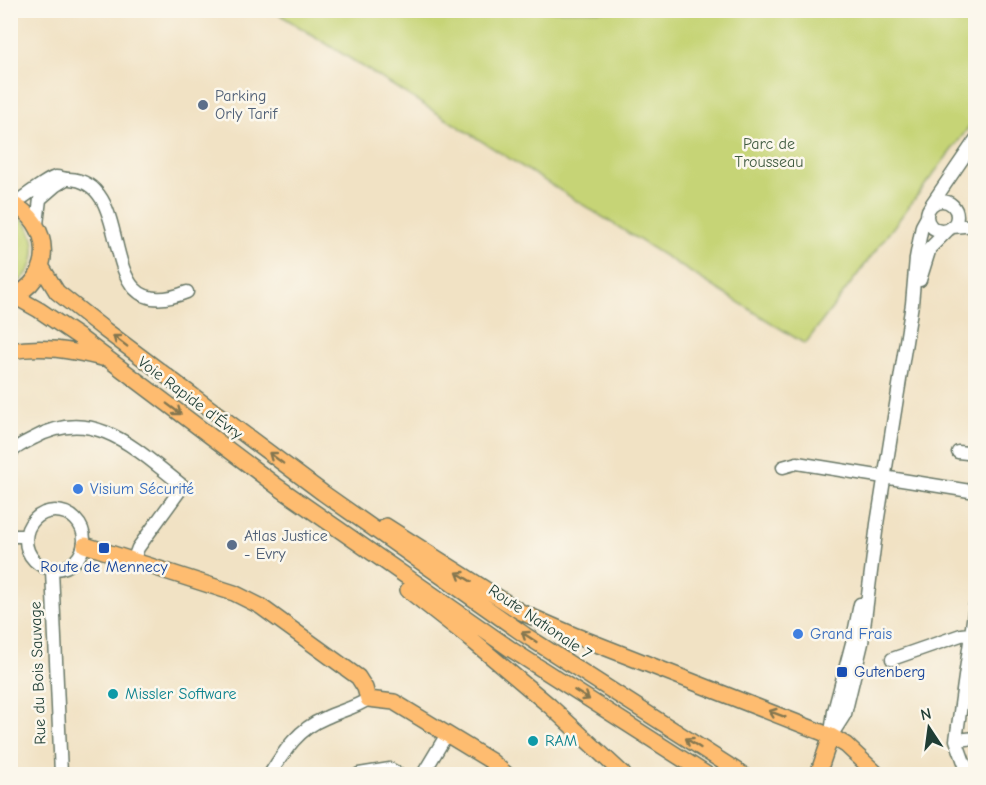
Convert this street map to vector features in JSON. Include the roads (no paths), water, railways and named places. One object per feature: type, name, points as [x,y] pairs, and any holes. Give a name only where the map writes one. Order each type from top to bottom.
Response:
[{"type":"main road","points":[[12,203],[26,212],[37,224],[44,245],[41,266],[31,284],[12,297]]},
{"type":"main road","name":"Voie Rapide d'Évry","points":[[41,266],[57,292],[323,494]]},
{"type":"main road","name":"Voie Rapide d'Évry","points":[[12,297],[39,310],[111,361],[278,487],[342,532]]},
{"type":"main road","points":[[10,351],[46,347],[66,349],[111,361]]},
{"type":"main road","points":[[323,494],[346,499],[521,612],[576,636],[831,736],[846,745],[877,774]]},
{"type":"main road","name":"Route Nationale 7","points":[[323,494],[525,635],[742,774]]},
{"type":"main road","points":[[342,532],[550,706],[623,774]]},
{"type":"main road","points":[[342,532],[512,651],[706,774]]},
{"type":"main road","points":[[85,545],[234,593],[260,606],[358,677],[365,688],[368,699],[394,702],[492,761],[506,774]]},
{"type":"main road","points":[[818,774],[831,736]]},
{"type":"street","points":[[831,736],[845,714],[862,643],[877,524],[922,226],[937,194],[975,140]]},
{"type":"street","points":[[912,304],[930,248],[957,220],[954,208],[953,174]]},
{"type":"street","points":[[12,203],[55,177],[82,181],[92,186],[106,207],[124,272],[131,286],[156,300],[173,298],[187,292]]},
{"type":"street","points":[[37,224],[40,199],[54,186],[67,179]]},
{"type":"street","points":[[942,201],[975,223],[944,231],[935,229],[928,222],[929,211],[942,201]]},
{"type":"street","points":[[10,453],[41,434],[61,426],[85,426],[103,430],[124,441],[183,486],[138,548],[132,561]]},
{"type":"street","points":[[958,452],[975,454]]},
{"type":"street","points":[[783,467],[797,464],[975,492]]},
{"type":"street","points":[[60,511],[76,519],[82,527],[85,545],[73,564],[67,568],[52,570],[43,567],[29,555],[26,536],[29,527],[42,514],[60,511]]},
{"type":"street","points":[[10,536],[26,536]]},
{"type":"street","name":"Rue du Bois Sauvage","points":[[52,570],[61,774]]},
{"type":"street","points":[[975,600],[956,740],[965,765],[975,774]]},
{"type":"street","points":[[892,659],[970,634]]},
{"type":"street","points":[[270,774],[291,742],[301,732],[313,723],[358,706],[368,699]]},
{"type":"street","points":[[423,774],[447,734]]},
{"type":"street","points":[[956,740],[975,738]]},
{"type":"street","points":[[359,774],[390,769],[399,774]]},
{"type":"place","name":"Parking Orly Tarif","points":[[203,105]]},
{"type":"place","name":"Visium Sécurité","points":[[78,489]]},
{"type":"place","name":"Atlas Justice - Evry","points":[[232,545]]},
{"type":"place","name":"Route de Mennecy","points":[[104,548]]},
{"type":"place","name":"Grand Frais","points":[[798,634]]},
{"type":"place","name":"Gutenberg","points":[[842,672]]},
{"type":"place","name":"Missler Software","points":[[113,694]]},
{"type":"place","name":"RAM","points":[[533,741]]},
{"type":"park label","name":"Parc de Trousseau","points":[[769,153]]}]
